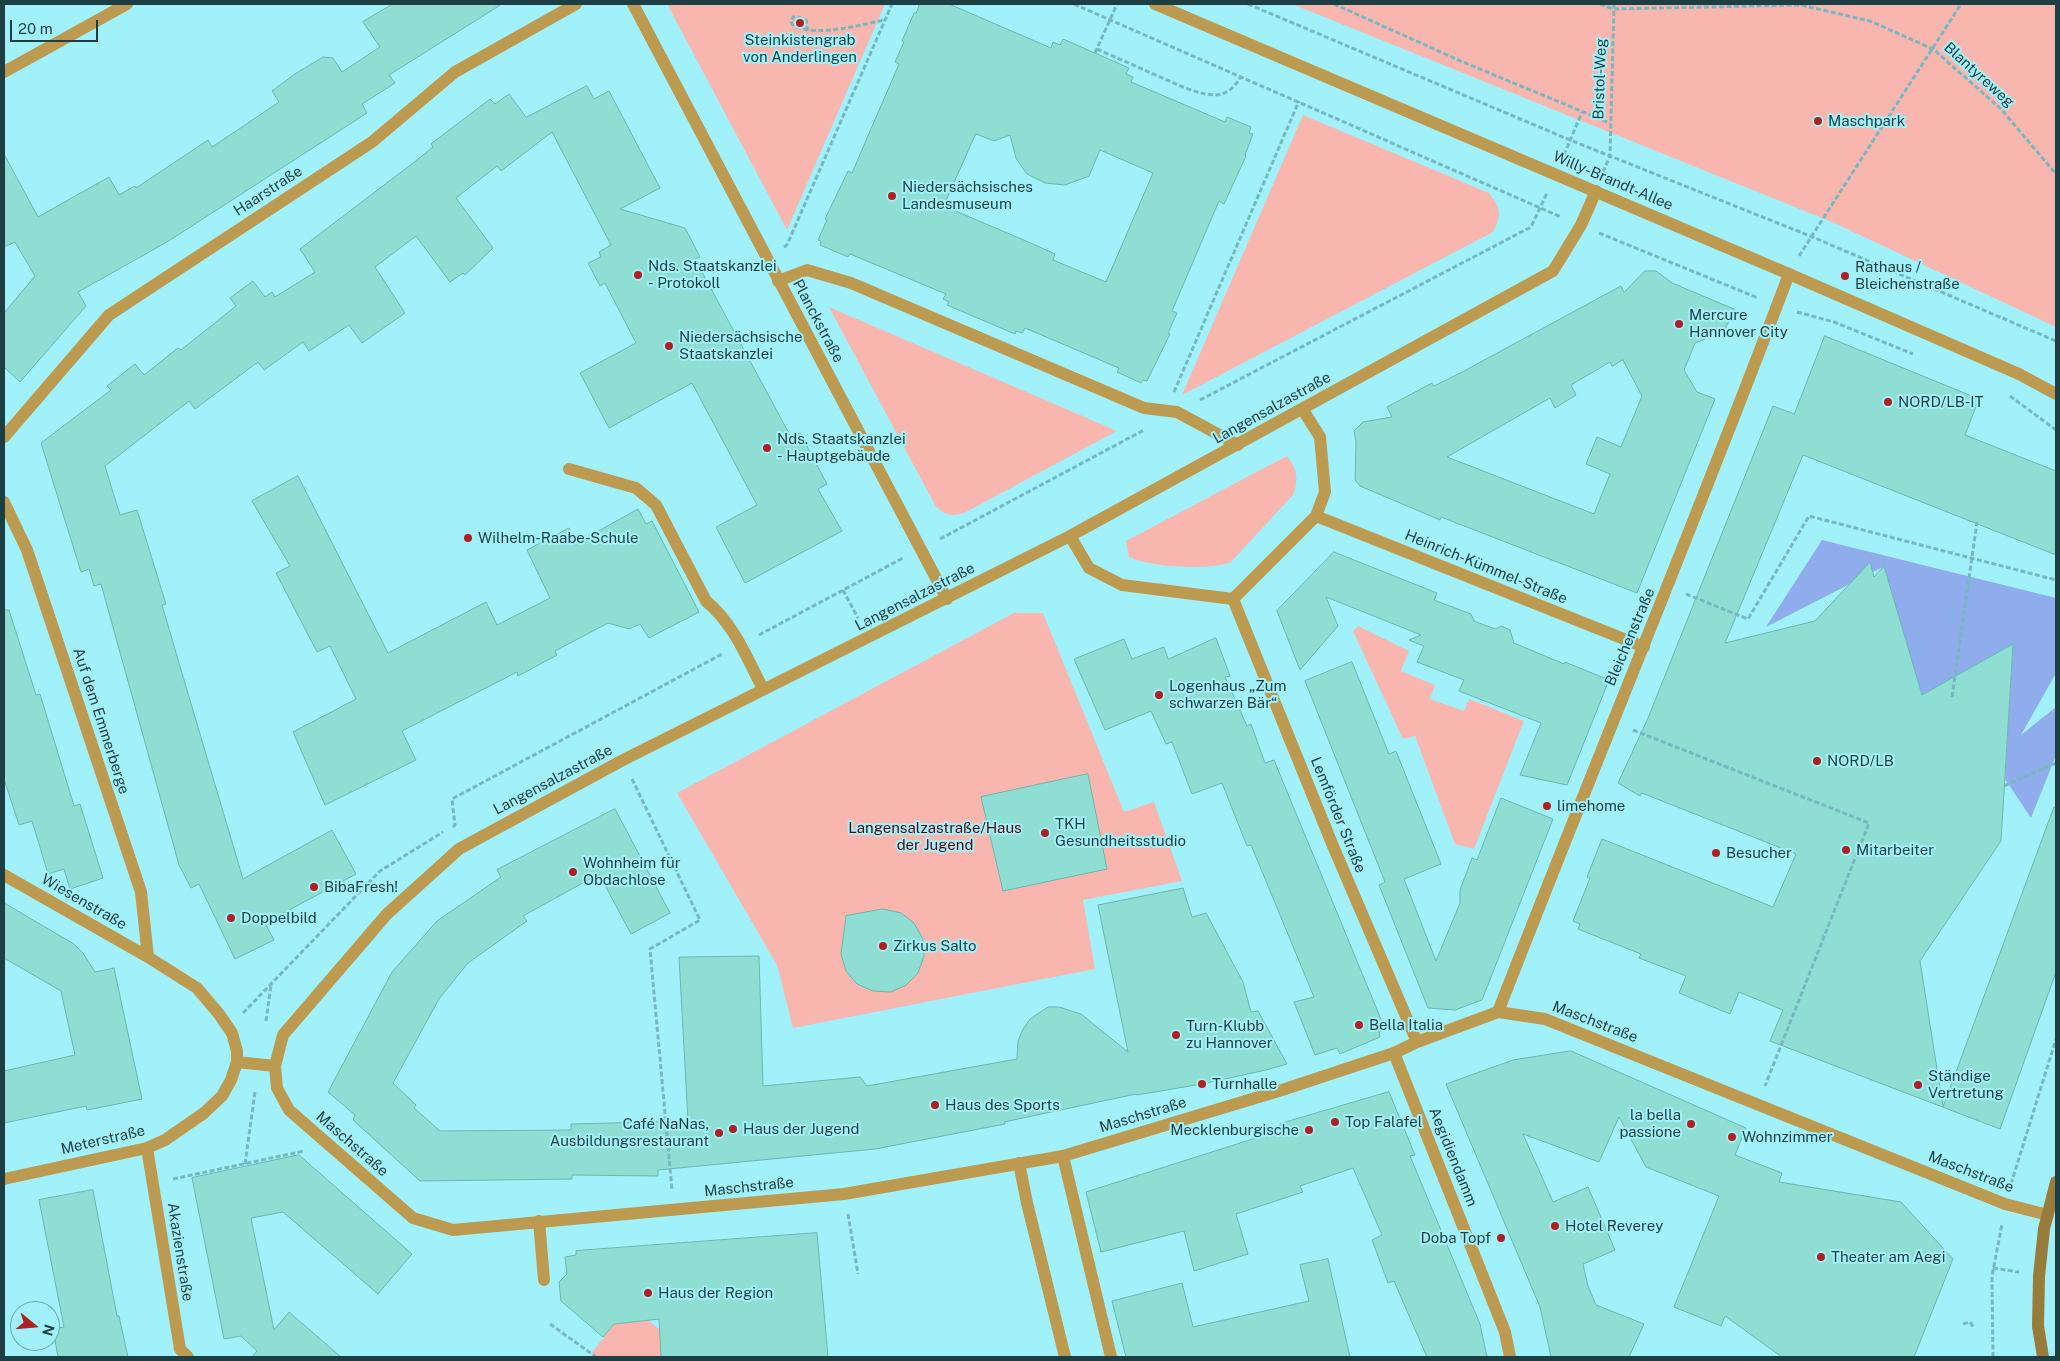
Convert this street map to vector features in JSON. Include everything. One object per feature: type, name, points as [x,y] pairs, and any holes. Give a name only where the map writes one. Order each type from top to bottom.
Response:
[{"type":"main road","points":[[2043,1357],[2038,1326],[2039,1276],[2044,1229],[2056,1182]]},
{"type":"street","points":[[4,72],[127,4]]},
{"type":"street","name":"Haarstraße","points":[[4,436],[109,315],[372,142],[455,72],[576,4]]},
{"type":"street","name":"Planckstraße","points":[[633,4],[947,599]]},
{"type":"street","name":"Willy-Brandt-Allee","points":[[1155,4],[1596,190],[2019,374],[2056,394]]},
{"type":"street","name":"Langensalzastraße","points":[[276,1066],[283,1035],[387,914],[459,849],[624,760],[1070,536],[1303,410],[1553,271],[1581,225],[1596,190]]},
{"type":"street","points":[[778,280],[807,270],[851,283],[1144,408],[1177,412],[1238,445]]},
{"type":"street","name":"Bleichenstraße","points":[[1498,1012],[1612,722],[1668,587],[1789,274]]},
{"type":"street","points":[[1070,536],[1089,568],[1122,585],[1233,599],[1316,516],[1325,492],[1320,437],[1303,410]]},
{"type":"street","points":[[569,469],[636,488],[656,505],[706,602],[720,612],[741,644],[763,689]]},
{"type":"street","name":"Auf dem Emmerberge","points":[[4,502],[27,550],[141,892],[148,957]]},
{"type":"street","name":"Heinrich-Kümmel-Straße","points":[[1316,516],[1644,647]]},
{"type":"street","name":"Lemförder Straße","points":[[1233,599],[1333,846],[1417,1042]]},
{"type":"street","name":"Wiesenstraße","points":[[4,875],[148,957]]},
{"type":"street","points":[[148,957],[197,988],[228,1028],[237,1051],[237,1062],[276,1066]]},
{"type":"street","name":"Maschstraße","points":[[276,1066],[277,1088],[289,1110],[413,1218],[453,1230],[844,1194],[1063,1156],[1282,1090],[1394,1053],[1417,1042],[1498,1012],[1545,1019],[2005,1204],[2048,1215]]},
{"type":"street","name":"Aegidiendamm","points":[[1394,1053],[1505,1332],[1510,1357]]},
{"type":"street","name":"Meterstraße","points":[[4,1179],[147,1148],[165,1140],[204,1113],[222,1096],[231,1080],[237,1062]]},
{"type":"street","name":"Akazienstraße","points":[[147,1148],[180,1349],[188,1357]]},
{"type":"street","points":[[1063,1156],[1111,1357]]},
{"type":"street","points":[[1019,1163],[1065,1357]]},
{"type":"street","points":[[539,1221],[544,1280]]},
{"type":"path","points":[[766,257],[787,245],[892,4]]},
{"type":"path","points":[[1117,4],[1096,51],[1185,88],[1214,95],[1229,91],[1235,87],[1241,76]]},
{"type":"path","points":[[1248,4],[1610,156],[1810,236],[2056,341]]},
{"type":"path","points":[[1334,4],[1462,62],[1610,123]]},
{"type":"path","name":"Blantyreweg","points":[[1600,4],[1613,9],[1800,5],[1870,20],[1933,49],[2001,108],[2056,174]]},
{"type":"path","name":"Bristol-Weg","points":[[1610,156],[1614,4]]},
{"type":"path","points":[[1789,274],[1810,236],[1961,4]]},
{"type":"path","points":[[808,30],[806,20],[793,17],[791,22],[794,26],[808,30],[837,29],[885,20]]},
{"type":"path","points":[[1177,412],[1171,399],[1299,101]]},
{"type":"path","points":[[228,1028],[380,871],[455,825],[452,799],[1177,412],[1531,227],[1540,208]]},
{"type":"path","points":[[1668,587],[1748,619],[1809,516],[2056,580]]},
{"type":"path","points":[[1952,697],[1976,522]]},
{"type":"path","points":[[843,590],[869,638]]},
{"type":"path","points":[[1612,722],[1869,823],[1757,1105]]},
{"type":"path","points":[[624,760],[700,920],[650,949],[674,1211]]},
{"type":"path","points":[[2004,786],[2056,763]]},
{"type":"path","points":[[1993,1357],[1992,1276],[2005,1204],[2056,1039]]},
{"type":"path","points":[[153,1183],[329,1146]]},
{"type":"path","points":[[844,1194],[858,1274]]},
{"type":"path","points":[[1963,1324],[1970,1322],[1974,1328]]},
{"type":"path","points":[[550,1324],[596,1357]]},
{"type":"green space","points":[[667,4],[885,4],[787,230]]},
{"type":"green space","name":"Maschpark","points":[[1292,4],[2056,4],[2056,327],[1832,222]]},
{"type":"green space","points":[[1303,115],[1489,193],[1498,207],[1499,216],[1496,226],[1493,232],[1182,395]]},
{"type":"green space","points":[[829,307],[1117,431],[964,513],[952,515],[945,513],[935,505]]},
{"type":"green space","points":[[1287,456],[1296,474],[1293,495],[1231,562],[1222,565],[1180,567],[1151,563],[1129,557],[1126,541]]},
{"type":"green space","name":"Langensalzastraße/Haus der Jugend","points":[[1014,613],[1043,613],[1124,812],[1154,802],[1182,881],[1083,900],[1095,969],[793,1028],[777,965],[677,793]]},
{"type":"green space","points":[[1358,626],[1409,651],[1401,671],[1435,685],[1430,699],[1464,711],[1469,699],[1524,721],[1474,849],[1455,844],[1415,736],[1403,739],[1353,631]]},
{"type":"green space","points":[[648,1320],[660,1330],[661,1357],[596,1357],[591,1354],[614,1324]]},
{"type":"water","points":[[1822,540],[2056,598],[2056,673],[2021,735],[2056,707],[2056,755],[2031,818],[2005,779],[2013,644],[1922,695],[1883,567],[1766,627]]},
{"type":"building","points":[[393,4],[502,4],[389,75],[395,83],[362,104],[367,113],[167,242],[78,292],[86,306],[20,382],[4,367],[4,313],[35,276],[15,242],[4,247],[4,154],[38,217],[109,177],[119,195],[135,186],[136,188],[208,140],[212,147],[279,102],[272,91],[323,57],[333,58],[342,72],[380,47],[363,22]]},
{"type":"building","name":"Niedersächsisches Landesmuseum","points":[[920,4],[949,4],[1051,48],[1053,42],[1060,45],[1063,39],[1129,68],[1126,74],[1133,77],[1131,82],[1225,122],[1227,117],[1251,127],[1249,133],[1253,134],[1246,156],[1224,204],[1219,201],[1172,311],[1177,313],[1168,333],[1170,334],[1147,381],[1143,380],[1141,383],[1117,372],[1119,368],[1025,328],[1022,333],[1016,331],[1015,334],[947,305],[949,302],[943,299],[946,294],[850,254],[848,257],[820,245],[821,241],[818,240],[827,220],[825,219],[848,171],[852,173],[899,64],[895,62],[904,42],[902,41],[914,13],[916,13]],"holes":[[[976,134],[994,141],[1010,135],[1016,158],[1021,166],[1027,174],[1045,183],[1065,185],[1089,176],[1100,150],[1153,173],[1106,282],[1053,260],[1055,254],[944,206]]]},
{"type":"building","points":[[587,86],[594,99],[609,91],[660,188],[620,209],[685,228],[700,257],[695,259],[791,437],[800,433],[827,484],[818,489],[842,531],[745,583],[716,527],[757,505],[692,383],[609,428],[580,373],[636,343],[605,283],[600,286],[588,263],[601,257],[599,252],[611,245],[552,132],[501,171],[497,166],[456,198],[493,248],[465,275],[463,273],[450,282],[416,236],[375,267],[405,313],[362,343],[349,325],[309,351],[303,342],[264,370],[258,362],[195,409],[189,401],[105,466],[120,515],[137,510],[166,604],[162,605],[243,879],[332,830],[356,874],[265,923],[274,940],[235,959],[199,884],[191,888],[179,865],[101,584],[94,586],[89,569],[81,572],[41,443],[111,390],[107,386],[135,364],[144,375],[178,348],[181,350],[236,306],[230,298],[253,281],[265,297],[272,292],[275,297],[315,272],[300,249],[413,163],[433,147],[431,144],[490,99],[495,104],[509,94],[526,117]]},
{"type":"building","points":[[1645,271],[1656,271],[1672,283],[1734,309],[1724,332],[1695,343],[1684,370],[1697,392],[1715,399],[1637,593],[1441,517],[1440,520],[1360,486],[1355,480],[1356,442],[1354,431],[1363,422],[1392,417],[1387,407],[1432,383],[1434,386],[1464,371],[1621,286],[1624,292]],"holes":[[[1623,360],[1642,396],[1621,447],[1597,437],[1586,464],[1610,474],[1594,514],[1447,457],[1550,398],[1555,408],[1576,395],[1571,385],[1610,362],[1612,366]]]},
{"type":"building","name":"NORD/LB","points":[[1825,336],[1979,399],[1965,435],[2056,471],[2056,555],[1803,455],[1725,643],[1815,621],[1870,562],[1874,577],[1884,566],[1922,695],[2013,644],[2001,841],[1920,961],[1943,1107],[2054,807],[2056,807],[2056,972],[2000,1129],[1770,1041],[1783,1010],[1739,992],[1730,1014],[1679,993],[1686,976],[1639,958],[1641,954],[1578,929],[1580,924],[1573,921],[1590,878],[1587,877],[1602,839],[1773,907],[1796,854],[1642,793],[1640,796],[1618,783],[1648,718],[1773,406],[1794,414]]},
{"type":"building","points":[[298,476],[388,653],[486,602],[497,625],[550,598],[527,550],[569,528],[577,543],[638,509],[646,524],[652,521],[699,612],[649,638],[640,624],[629,629],[608,623],[555,651],[557,655],[518,676],[517,672],[402,731],[416,760],[325,805],[293,732],[356,699],[330,646],[317,652],[276,573],[290,566],[252,501]]},
{"type":"building","points":[[1334,552],[1437,593],[1434,600],[1471,614],[1474,621],[1495,629],[1501,626],[1510,630],[1514,643],[1609,680],[1567,785],[1520,775],[1541,723],[1459,691],[1464,680],[1417,662],[1424,646],[1409,640],[1421,635],[1326,597],[1338,626],[1300,670],[1277,611]]},
{"type":"building","points":[[4,610],[9,610],[36,695],[40,694],[74,806],[80,804],[103,878],[70,889],[64,869],[48,874],[32,821],[19,825],[4,779]]},
{"type":"building","points":[[1216,638],[1230,676],[1225,677],[1247,726],[1251,724],[1265,763],[1274,760],[1385,1029],[1379,1032],[1380,1037],[1340,1054],[1337,1048],[1315,1055],[1294,1002],[1314,997],[1251,845],[1247,846],[1222,783],[1192,794],[1172,742],[1166,744],[1151,711],[1105,730],[1074,659],[1124,639],[1132,659],[1164,647],[1168,659]]},
{"type":"building","points":[[1352,662],[1389,754],[1396,751],[1441,864],[1404,879],[1436,961],[1460,903],[1460,890],[1472,858],[1477,860],[1501,798],[1553,819],[1482,1000],[1455,1010],[1428,1008],[1379,885],[1385,882],[1305,681]]},
{"type":"building","name":"TKH Gesundheitsstudio","points":[[1088,774],[1107,869],[1003,891],[981,797]]},
{"type":"building","points":[[615,809],[670,913],[631,934],[599,874],[523,916],[527,921],[468,963],[439,999],[393,1083],[416,1105],[414,1108],[440,1131],[571,1130],[571,1124],[688,1121],[679,957],[759,956],[763,1086],[860,1077],[867,1086],[1017,1059],[1018,1041],[1023,1029],[1030,1019],[1048,1007],[1059,1007],[1081,1014],[1128,1052],[1098,905],[1183,888],[1192,917],[1206,913],[1243,982],[1251,1012],[1258,1011],[1287,1064],[1202,1084],[1136,1094],[1004,1122],[1005,1124],[875,1149],[658,1170],[658,1176],[572,1175],[572,1179],[420,1181],[353,1120],[355,1115],[328,1092],[392,972],[437,921],[501,877],[497,870]]},
{"type":"building","points":[[4,903],[74,944],[83,953],[95,972],[114,968],[142,1099],[87,1110],[86,1106],[4,1123],[4,1071],[75,1055],[61,991],[4,958]]},
{"type":"building","name":"Zirkus Salto","points":[[883,909],[901,913],[914,923],[923,939],[924,956],[918,973],[906,985],[891,992],[873,991],[857,984],[846,971],[841,954],[846,916]]},
{"type":"building","points":[[1571,1051],[1746,1128],[1735,1155],[1782,1173],[1779,1182],[1901,1202],[1953,1259],[1914,1357],[1782,1357],[1725,1316],[1721,1326],[1674,1307],[1719,1196],[1646,1167],[1619,1117],[1599,1162],[1523,1134],[1553,1202],[1588,1187],[1615,1250],[1583,1264],[1588,1286],[1596,1305],[1644,1324],[1629,1357],[1551,1357],[1540,1307],[1446,1084],[1513,1060]]},
{"type":"building","points":[[1389,1092],[1415,1155],[1410,1156],[1480,1324],[1487,1357],[1427,1357],[1394,1281],[1388,1283],[1372,1240],[1382,1235],[1353,1168],[1300,1186],[1303,1192],[1236,1214],[1248,1254],[1194,1271],[1184,1231],[1101,1252],[1086,1192],[1281,1130],[1280,1124]]},
{"type":"building","points":[[299,1155],[412,1254],[378,1294],[283,1212],[251,1218],[274,1330],[289,1312],[341,1357],[252,1357],[257,1351],[241,1336],[224,1339],[192,1178]]},
{"type":"building","points":[[93,1190],[117,1316],[119,1316],[128,1357],[58,1357],[57,1351],[60,1351],[60,1328],[64,1327],[39,1200]]},
{"type":"building","name":"Haus der Region","points":[[817,1233],[828,1357],[661,1357],[659,1319],[614,1324],[603,1337],[561,1301],[559,1282],[567,1274],[565,1257],[576,1255],[576,1251]]},
{"type":"building","points":[[1328,1259],[1350,1357],[1126,1357],[1112,1301],[1182,1283],[1193,1327],[1309,1301],[1300,1265]]},
{"type":"place","name":"Steinkistengrab von Anderlingen","points":[[800,23]]},
{"type":"place","name":"Maschpark","points":[[1818,121]]},
{"type":"place","name":"Niedersächsisches Landesmuseum","points":[[892,196]]},
{"type":"place","name":"Nds. Staatskanzlei - Protokoll","points":[[638,275]]},
{"type":"place","name":"Rathaus / Bleichenstraße","points":[[1845,276]]},
{"type":"place","name":"Mercure Hannover City","points":[[1679,324]]},
{"type":"place","name":"Niedersächsische Staatskanzlei","points":[[669,346]]},
{"type":"place","name":"NORD/LB-IT","points":[[1888,402]]},
{"type":"place","name":"Nds. Staatskanzlei - Hauptgebäude","points":[[767,448]]},
{"type":"place","name":"Wilhelm-Raabe-Schule","points":[[468,538]]},
{"type":"place","name":"Logenhaus „Zum schwarzen Bär“","points":[[1159,695]]},
{"type":"place","name":"NORD/LB","points":[[1817,761]]},
{"type":"place","name":"limehome","points":[[1547,806]]},
{"type":"place","name":"TKH Gesundheitsstudio","points":[[1045,833]]},
{"type":"place","name":"Mitarbeiter","points":[[1846,850]]},
{"type":"place","name":"Besucher","points":[[1716,853]]},
{"type":"place","name":"Wohnheim für Obdachlose","points":[[573,872]]},
{"type":"place","name":"BibaFresh!","points":[[314,887]]},
{"type":"place","name":"Doppelbild","points":[[231,918]]},
{"type":"place","name":"Zirkus Salto","points":[[883,946]]},
{"type":"place","name":"Bella Italia","points":[[1359,1025]]},
{"type":"place","name":"Turn-Klubb zu Hannover","points":[[1176,1035]]},
{"type":"place","name":"Turnhalle","points":[[1202,1084]]},
{"type":"place","name":"Ständige Vertretung","points":[[1918,1085]]},
{"type":"place","name":"Haus des Sports","points":[[935,1105]]},
{"type":"place","name":"Top Falafel","points":[[1335,1122]]},
{"type":"place","name":"la bella passione","points":[[1691,1124]]},
{"type":"place","name":"Haus der Jugend","points":[[733,1129]]},
{"type":"place","name":"Mecklenburgische","points":[[1309,1130]]},
{"type":"place","name":"Café NaNas, Ausbildungsrestaurant","points":[[719,1133]]},
{"type":"place","name":"Wohnzimmer","points":[[1732,1137]]},
{"type":"place","name":"Hotel Reverey","points":[[1555,1226]]},
{"type":"place","name":"Doba Topf","points":[[1501,1238]]},
{"type":"place","name":"Theater am Aegi","points":[[1821,1257]]},
{"type":"place","name":"Haus der Region","points":[[648,1293]]}]
